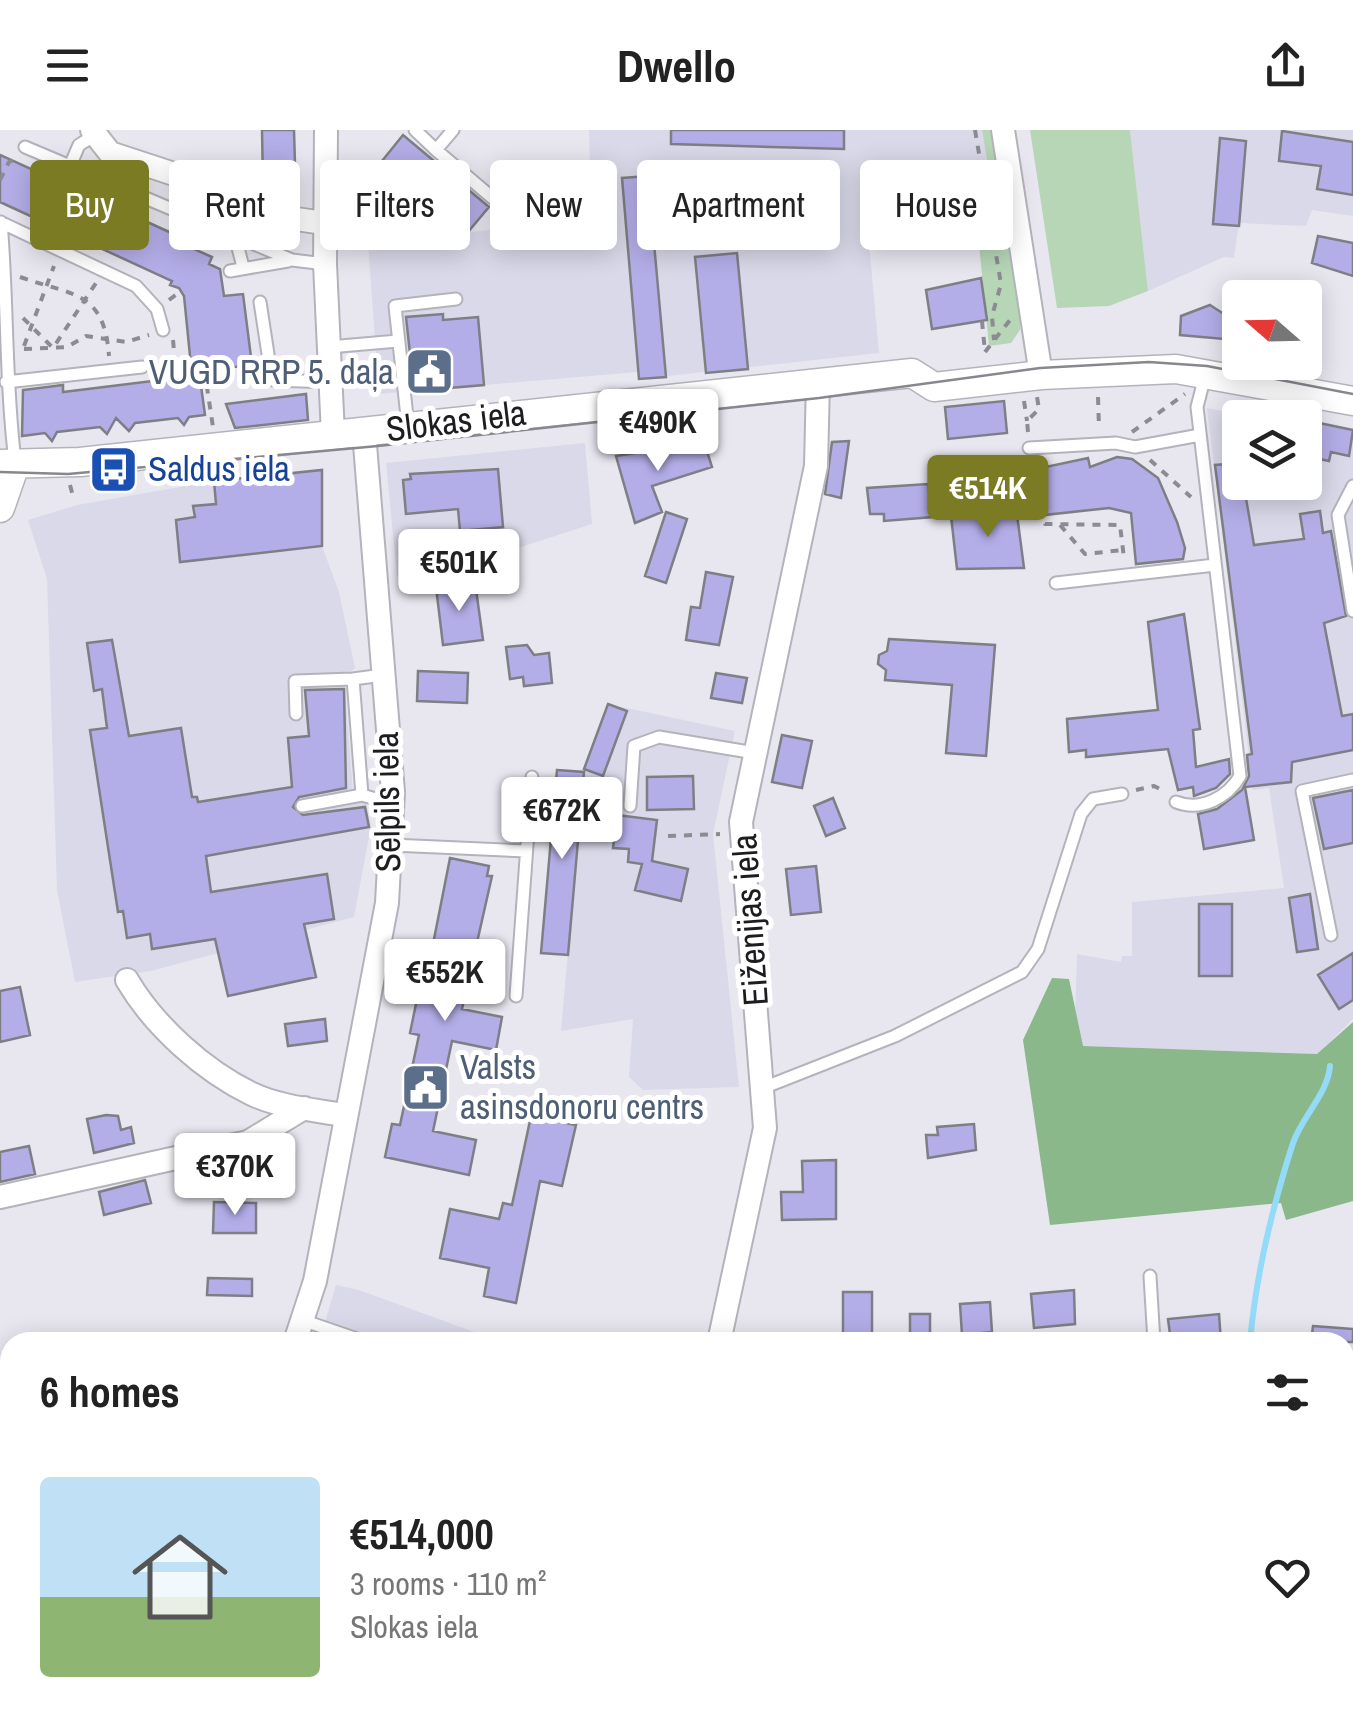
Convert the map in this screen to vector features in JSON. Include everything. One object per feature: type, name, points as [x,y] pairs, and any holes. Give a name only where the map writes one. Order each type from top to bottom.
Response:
[{"type":"street","points":[[325,160],[326,130]]},
{"type":"street","points":[[1003,130],[1033,387]]},
{"type":"street","points":[[94,132],[110,154],[247,198],[288,218],[320,223]]},
{"type":"street","points":[[324,250],[333,435]]},
{"type":"street","name":"Slokas iela","points":[[8,465],[364,432],[912,372],[934,388],[1033,387],[1145,369],[1353,401]]},
{"type":"street","name":"Eiženijas iela","points":[[722,1332],[765,1128],[740,834],[816,466],[818,381]]},
{"type":"street","name":"Sēlpils iela","points":[[299,1331],[315,1281],[343,1115],[387,903],[392,844],[393,804],[364,432]]},
{"type":"street","points":[[0,508],[8,465]]},
{"type":"street","points":[[127,980],[160,1023],[215,1070],[254,1096],[343,1115]]},
{"type":"street","points":[[0,1197],[248,1142],[304,1108]]},
{"type":"lane","points":[[415,130],[490,195]]},
{"type":"lane","points":[[436,150],[453,130]]},
{"type":"lane","points":[[73,160],[79,145],[94,132]]},
{"type":"lane","points":[[25,147],[56,160]]},
{"type":"lane","points":[[0,222],[30,236]]},
{"type":"lane","points":[[0,222],[8,309],[2,363],[8,465]]},
{"type":"lane","points":[[60,250],[136,286],[151,300],[168,334]]},
{"type":"lane","points":[[239,250],[244,267]]},
{"type":"lane","points":[[268,250],[292,260]]},
{"type":"lane","points":[[230,271],[292,260],[324,264]]},
{"type":"lane","points":[[408,426],[395,306],[456,299]]},
{"type":"lane","points":[[260,302],[272,380],[330,382]]},
{"type":"lane","points":[[330,348],[398,341]]},
{"type":"lane","points":[[6,382],[142,366]]},
{"type":"lane","points":[[1176,802],[1184,805],[1220,800],[1231,792],[1240,776],[1197,407],[1199,380]]},
{"type":"lane","points":[[1029,448],[1116,443],[1135,447],[1200,435]]},
{"type":"lane","points":[[1353,486],[1338,515],[1353,610]]},
{"type":"lane","points":[[1056,583],[1216,565]]},
{"type":"lane","points":[[296,714],[294,682],[383,675]]},
{"type":"lane","points":[[352,678],[362,795]]},
{"type":"lane","points":[[630,806],[634,746],[659,736],[755,753]]},
{"type":"lane","points":[[516,996],[532,777]]},
{"type":"lane","points":[[1331,935],[1302,790],[1353,780]]},
{"type":"lane","points":[[764,1088],[895,1036],[1022,972],[1038,949],[1080,814],[1093,799],[1122,794]]},
{"type":"lane","points":[[302,806],[362,795],[393,804]]},
{"type":"lane","points":[[392,844],[526,851]]},
{"type":"lane","points":[[1150,1276],[1153,1332]]},
{"type":"path","points":[[975,130],[1001,284],[992,316],[994,340]]},
{"type":"path","points":[[0,180],[6,170]]},
{"type":"path","points":[[60,250],[22,349],[67,348],[86,336],[126,342],[168,334],[175,362]]},
{"type":"path","points":[[6,271],[86,298],[100,310],[109,353]]},
{"type":"path","points":[[52,356],[52,348],[104,271]]},
{"type":"path","points":[[8,309],[32,326],[52,348]]},
{"type":"path","points":[[982,321],[985,352]]},
{"type":"path","points":[[142,366],[204,362],[216,436]]},
{"type":"path","points":[[1116,443],[1199,380]]},
{"type":"path","points":[[1028,420],[1039,409],[1033,387]]},
{"type":"path","points":[[1033,387],[1029,448],[1040,518],[1045,524],[1120,524],[1127,575]]},
{"type":"path","points":[[1098,392],[1100,444]]},
{"type":"path","points":[[1135,447],[1209,512]]},
{"type":"path","points":[[1060,525],[1085,554],[1123,550]]},
{"type":"path","points":[[1122,794],[1154,786],[1176,802]]},
{"type":"path","points":[[668,836],[740,834]]},
{"type":"shaded area","points":[[589,130],[982,130],[987,160],[860,160],[860,250],[870,250],[879,353],[639,379],[638,372],[379,394],[368,250],[470,250],[470,232],[490,230],[490,250],[617,250],[617,160],[590,160]]},
{"type":"shaded area","points":[[1130,130],[1353,130],[1353,216],[1312,210],[1306,226],[1239,223],[1234,258],[1224,257],[1148,291]]},
{"type":"shaded area","points":[[1207,408],[1222,411],[1222,500],[1322,500],[1322,431],[1353,437],[1353,1019],[1318,1054],[1082,1046],[1075,1015],[1077,954],[1121,962],[1122,956],[1132,956],[1132,902],[1284,888],[1269,788],[1253,790]]},
{"type":"shaded area","points":[[585,443],[592,524],[447,571],[397,576],[386,463]]},
{"type":"shaded area","points":[[322,470],[322,546],[339,592],[355,668],[344,677],[353,791],[366,802],[371,826],[354,917],[151,971],[75,982],[57,890],[47,579],[28,520],[77,505],[214,481]]},
{"type":"shaded area","points":[[608,704],[735,731],[713,834],[739,1087],[643,1090],[629,1077],[633,1019],[561,1031],[584,769]]},
{"type":"shaded area","points":[[336,1285],[474,1332],[322,1332]]},
{"type":"green space","points":[[982,130],[995,130],[999,160],[987,160]]},
{"type":"green space","points":[[1030,130],[1130,130],[1148,291],[1109,306],[1057,308]]},
{"type":"green space","points":[[980,250],[1012,250],[1020,330],[1011,343],[989,346]]},
{"type":"green space","points":[[1052,978],[1069,979],[1083,1046],[1317,1054],[1353,1022],[1353,1201],[1286,1220],[1281,1203],[1050,1225],[1023,1040]]},
{"type":"building","points":[[262,130],[294,130],[295,160],[263,160]]},
{"type":"building","points":[[671,130],[844,130],[844,149],[671,144]]},
{"type":"building","points":[[1282,131],[1353,142],[1353,195],[1317,189],[1321,166],[1279,161]]},
{"type":"building","points":[[403,135],[433,160],[383,160]]},
{"type":"building","points":[[1220,138],[1246,141],[1239,226],[1213,224]]},
{"type":"building","points":[[0,155],[30,169],[30,216],[0,202]]},
{"type":"building","points":[[637,177],[637,250],[655,250],[666,377],[639,379],[622,178]]},
{"type":"building","points":[[470,191],[489,207],[470,230]]},
{"type":"building","points":[[149,223],[169,232],[169,250],[196,250],[212,257],[209,264],[220,269],[224,296],[243,294],[252,365],[199,371],[205,415],[189,417],[184,425],[178,418],[135,423],[129,431],[116,418],[107,434],[100,427],[57,432],[52,441],[45,433],[22,436],[23,390],[63,385],[63,392],[161,380],[160,371],[191,366],[184,296],[179,288],[170,285],[172,281],[105,250],[149,250]]},
{"type":"building","points":[[1318,236],[1353,243],[1353,276],[1312,263]]},
{"type":"building","points":[[737,253],[748,369],[706,373],[695,257]]},
{"type":"building","points":[[981,278],[987,320],[932,329],[926,290]]},
{"type":"building","points":[[1210,305],[1222,313],[1222,339],[1180,335],[1181,316]]},
{"type":"building","points":[[443,314],[443,320],[478,317],[484,385],[414,391],[406,317]]},
{"type":"building","points":[[306,394],[308,420],[235,428],[226,404]]},
{"type":"building","points":[[1004,401],[1007,433],[948,439],[945,407]]},
{"type":"building","points":[[1322,424],[1353,430],[1349,456],[1331,452],[1329,461],[1322,460]]},
{"type":"building","points":[[849,441],[841,498],[825,494],[832,442]]},
{"type":"building","points":[[704,442],[712,467],[652,486],[662,512],[635,523],[616,456]]},
{"type":"building","points":[[1117,457],[1132,459],[1158,478],[1177,522],[1185,548],[1183,559],[1136,564],[1131,513],[1109,508],[1044,515],[1041,478],[1036,469],[1088,458],[1090,467]]},
{"type":"building","points":[[1222,464],[1222,500],[1246,500],[1254,545],[1304,539],[1300,514],[1320,511],[1323,533],[1331,531],[1346,616],[1324,623],[1342,716],[1353,714],[1353,750],[1292,762],[1291,782],[1245,787],[1254,840],[1204,849],[1198,814],[1217,809],[1242,790],[1249,776],[1247,755],[1252,754],[1215,465]]},
{"type":"building","points":[[498,469],[503,527],[460,531],[458,509],[406,514],[403,480],[411,479],[410,474]]},
{"type":"building","points":[[322,470],[322,546],[180,562],[176,520],[195,517],[193,506],[216,504],[214,481]]},
{"type":"building","points":[[928,484],[933,517],[884,521],[884,514],[870,514],[867,488]]},
{"type":"building","points":[[1016,507],[1024,568],[957,569],[951,516]]},
{"type":"building","points":[[666,512],[687,519],[666,583],[645,576]]},
{"type":"building","points":[[706,572],[733,577],[719,645],[686,640],[691,607],[700,608]]},
{"type":"building","points":[[475,582],[483,640],[443,645],[436,587]]},
{"type":"building","points":[[1184,614],[1200,729],[1193,730],[1196,767],[1229,759],[1230,774],[1216,788],[1194,796],[1193,787],[1178,790],[1168,749],[1086,757],[1086,750],[1069,752],[1067,719],[1158,710],[1148,622]]},
{"type":"building","points":[[889,639],[995,645],[986,756],[946,753],[952,685],[885,680],[886,670],[878,664],[879,655],[887,651]]},
{"type":"building","points":[[112,640],[129,736],[181,728],[192,797],[197,797],[198,802],[292,787],[288,738],[309,736],[305,690],[344,689],[346,788],[299,797],[293,807],[303,815],[365,807],[369,827],[206,856],[211,892],[327,874],[334,919],[304,924],[316,977],[228,996],[215,939],[152,949],[150,934],[127,938],[123,911],[118,912],[90,730],[107,728],[102,689],[94,691],[87,643]]},
{"type":"building","points":[[527,645],[534,655],[549,653],[552,683],[524,686],[523,677],[510,679],[506,647]]},
{"type":"building","points":[[418,671],[468,673],[467,703],[417,701]]},
{"type":"building","points":[[716,673],[747,678],[742,703],[711,698]]},
{"type":"building","points":[[608,704],[627,711],[603,776],[584,769]]},
{"type":"building","points":[[782,735],[812,741],[802,788],[772,782]]},
{"type":"building","points":[[557,770],[584,772],[568,955],[541,953]]},
{"type":"building","points":[[693,776],[694,809],[647,810],[647,777]]},
{"type":"building","points":[[1353,790],[1353,843],[1324,849],[1313,798]]},
{"type":"building","points":[[833,798],[845,828],[826,836],[814,806]]},
{"type":"building","points":[[617,815],[657,820],[652,861],[688,869],[681,901],[635,890],[642,864],[628,862],[629,849],[613,848]]},
{"type":"building","points":[[450,858],[489,866],[487,876],[492,876],[462,1009],[502,1017],[496,1050],[452,1041],[433,1131],[476,1140],[469,1175],[385,1157],[392,1124],[400,1125],[419,1035],[410,1033],[417,999],[422,1000]]},
{"type":"building","points":[[816,866],[821,912],[791,915],[786,869]]},
{"type":"building","points":[[1310,894],[1318,949],[1297,952],[1289,898]]},
{"type":"building","points":[[1199,904],[1232,904],[1232,976],[1199,976]]},
{"type":"building","points":[[1353,953],[1353,1000],[1339,1009],[1318,975]]},
{"type":"building","points":[[20,987],[30,1035],[0,1042],[0,991]]},
{"type":"building","points":[[325,1019],[327,1041],[288,1046],[285,1024]]},
{"type":"building","points":[[118,1116],[121,1130],[131,1127],[134,1143],[94,1153],[87,1119]]},
{"type":"building","points":[[531,1116],[576,1125],[562,1186],[540,1181],[516,1303],[484,1296],[489,1268],[440,1258],[450,1209],[499,1219],[503,1203],[512,1205]]},
{"type":"building","points":[[974,1124],[976,1150],[928,1158],[926,1135],[938,1135],[937,1127]]},
{"type":"building","points":[[29,1146],[35,1174],[0,1182],[0,1152]]},
{"type":"building","points":[[836,1160],[836,1219],[782,1220],[781,1192],[803,1192],[802,1161]]},
{"type":"building","points":[[145,1180],[151,1203],[104,1215],[99,1192]]},
{"type":"building","points":[[214,1202],[256,1203],[256,1233],[213,1233]]},
{"type":"building","points":[[208,1278],[252,1279],[252,1296],[207,1295]]},
{"type":"building","points":[[1074,1290],[1075,1324],[1034,1328],[1031,1294]]},
{"type":"building","points":[[843,1292],[872,1292],[872,1332],[843,1332]]},
{"type":"building","points":[[990,1302],[992,1332],[962,1332],[960,1304]]},
{"type":"building","points":[[910,1314],[930,1314],[930,1332],[910,1332]]},
{"type":"building","points":[[1219,1314],[1220,1332],[1170,1332],[1168,1319]]},
{"type":"building","points":[[1313,1326],[1353,1329],[1353,1332],[1312,1332]]},
{"type":"waterway","points":[[1251,1332],[1261,1266],[1285,1167],[1297,1133],[1325,1086],[1330,1066]]},
{"type":"tram line","points":[[0,472],[68,474],[378,446],[819,398],[1040,368],[1149,362],[1207,366],[1353,394]]},
{"type":"place","name":"VUGD RRP 5. daļa","points":[[429,372]]},
{"type":"place","name":"Saldus iela","points":[[113,469]]},
{"type":"place","name":"Valsts asinsdonoru centrs","points":[[425,1087]]}]
